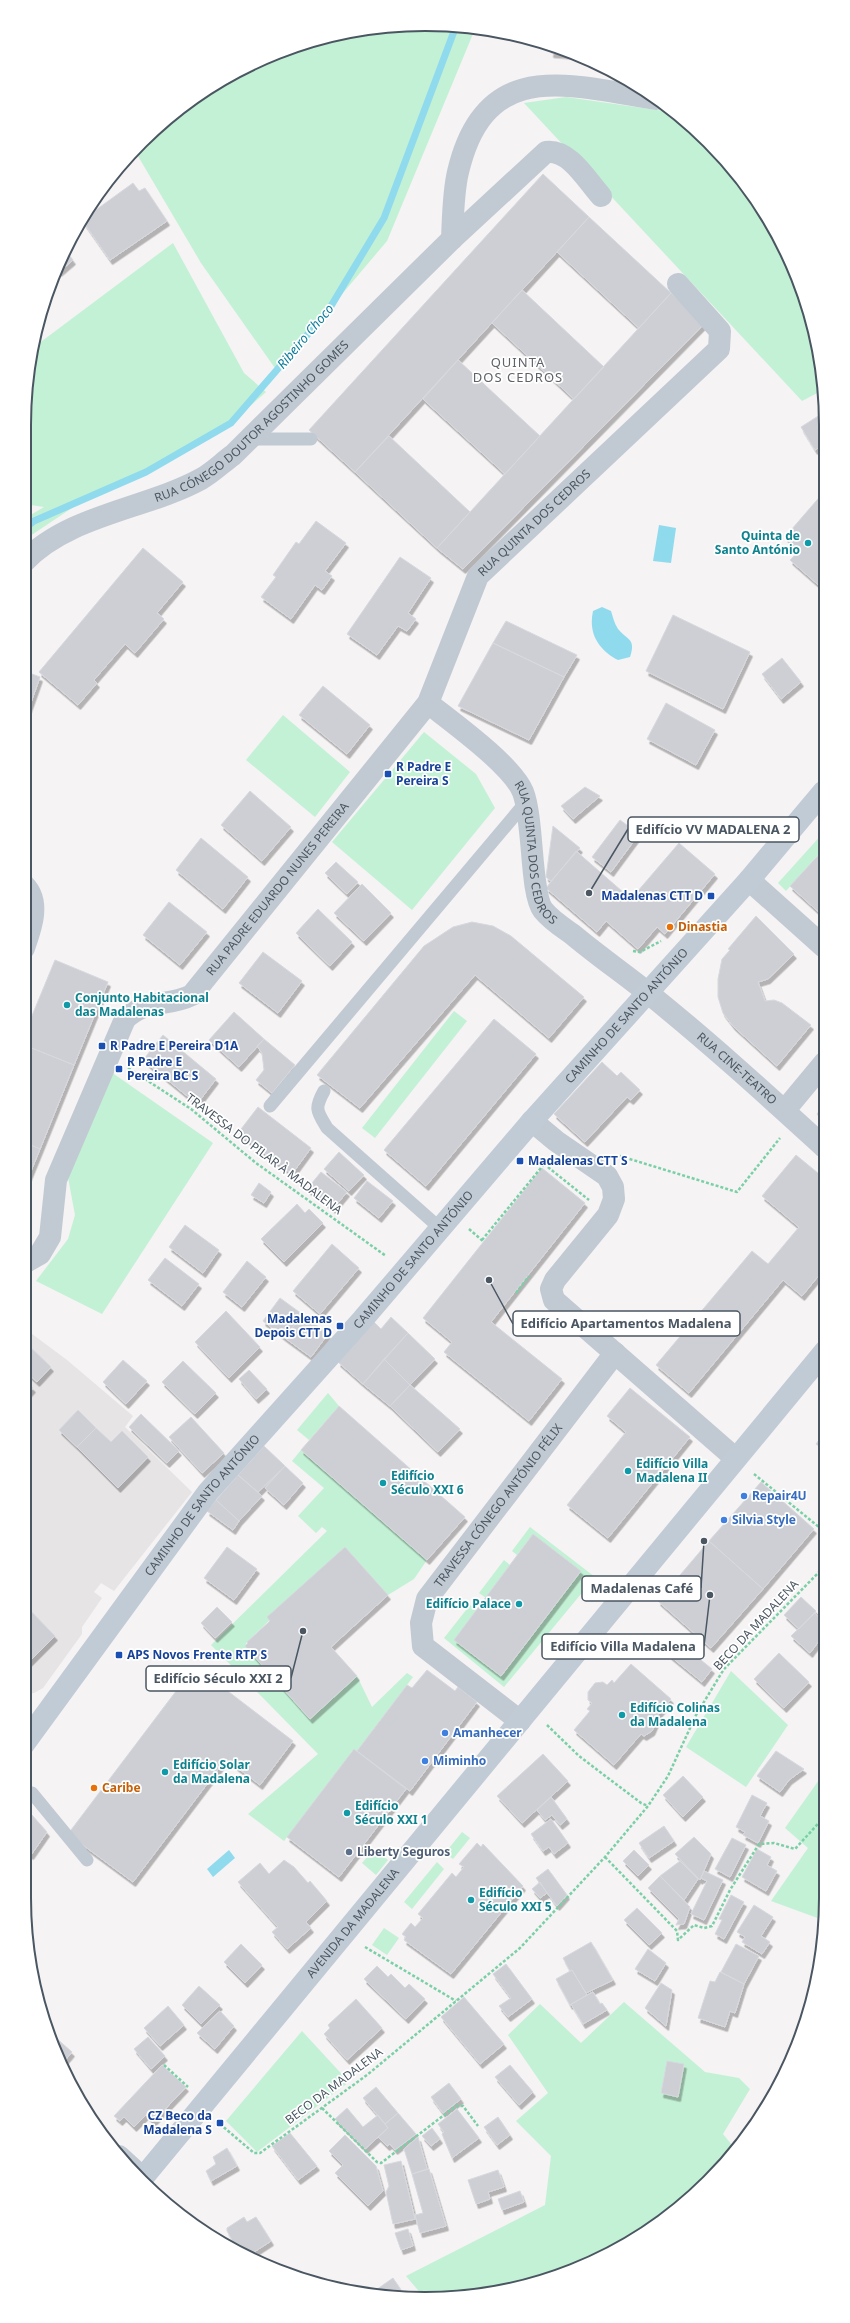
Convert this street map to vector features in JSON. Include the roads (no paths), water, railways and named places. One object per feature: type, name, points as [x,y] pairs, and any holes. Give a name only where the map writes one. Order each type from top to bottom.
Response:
[{"type":"street","points":[[452,239],[457,174],[468,138],[484,113],[500,99],[522,88],[564,85],[644,97]]},
{"type":"street","name":"RUA CÓNEGO DOUTOR AGOSTINHO GOMES","points":[[31,554],[67,530],[202,479],[249,439],[452,239],[546,152],[559,152],[567,157],[601,196]]},
{"type":"street","name":"RUA QUINTA DOS CEDROS","points":[[647,993],[543,910],[537,895],[530,817],[526,802],[515,778],[428,703],[478,576],[719,349],[720,331],[678,284]]},
{"type":"street","name":"RUA PADRE EDUARDO NUNES PEREIRA","points":[[31,1258],[40,1254],[50,1237],[56,1180],[126,1019],[136,1009],[150,1004],[180,1002],[192,995],[428,703]]},
{"type":"street","name":"CAMINHO DE SANTO ANTÓNIO","points":[[31,1728],[208,1492],[442,1230],[532,1121],[749,880],[819,798]]},
{"type":"street","points":[[749,880],[819,943]]},
{"type":"street","points":[[31,897],[33,908],[33,925],[31,930]]},
{"type":"street","name":"RUA CINE-TEATRO","points":[[647,993],[785,1110],[819,1142]]},
{"type":"street","points":[[785,1110],[819,1069]]},
{"type":"street","points":[[532,1121],[556,1141],[606,1176],[613,1187],[614,1199],[608,1215],[555,1280],[551,1289],[554,1300],[735,1458]]},
{"type":"street","name":"TRAVESSA CÓNEGO ANTÓNIO FÉLIX","points":[[520,1721],[423,1646],[421,1623],[427,1599],[615,1353]]},
{"type":"street","name":"AVENIDA DA MADALENA","points":[[145,2176],[735,1458],[819,1358]]},
{"type":"lane","points":[[249,439],[311,439]]},
{"type":"lane","points":[[270,1106],[526,802]]},
{"type":"lane","points":[[324,1090],[317,1104],[317,1111],[326,1128],[442,1230]]},
{"type":"lane","points":[[32,1793],[87,1860]]},
{"type":"water","points":[[659,525],[676,528],[671,563],[653,561]]},
{"type":"water","points":[[602,607],[611,611],[618,629],[630,640],[632,651],[630,657],[618,660],[605,651],[596,640],[592,627],[593,611]]},
{"type":"water","points":[[229,1850],[235,1858],[213,1877],[207,1869]]},
{"type":"waterway","name":"Ribeiro Choco","points":[[31,523],[146,472],[231,423],[328,311],[384,218],[454,32]]},
{"type":"place","name":"Quinta de Santo António","points":[[808,543]]},
{"type":"place","name":"R Padre E Pereira S","points":[[388,774]]},
{"type":"place","name":"Edifício VV MADALENA 2","points":[[589,893]]},
{"type":"place","name":"Madalenas CTT D","points":[[711,896]]},
{"type":"place","name":"Dinastia","points":[[670,927]]},
{"type":"place","name":"Conjunto Habitacional das Madalenas","points":[[67,1005]]},
{"type":"place","name":"R Padre E Pereira D1A","points":[[102,1046]]},
{"type":"place","name":"R Padre E Pereira BC S","points":[[119,1069]]},
{"type":"place","name":"Madalenas CTT S","points":[[520,1161]]},
{"type":"place","name":"Edifício Apartamentos Madalena","points":[[489,1280]]},
{"type":"place","name":"Madalenas Depois CTT D","points":[[340,1326]]},
{"type":"place","name":"Edifício Villa Madalena II","points":[[628,1471]]},
{"type":"place","name":"Edifício Século XXI 6","points":[[383,1483]]},
{"type":"place","name":"Repair4U","points":[[744,1496]]},
{"type":"place","name":"Silvia Style","points":[[724,1520]]},
{"type":"place","name":"Madalenas Café","points":[[704,1541]]},
{"type":"place","name":"Edifício Villa Madalena","points":[[710,1595]]},
{"type":"place","name":"Edifício Palace","points":[[519,1604]]},
{"type":"place","name":"Edifício Século XXI 2","points":[[303,1631]]},
{"type":"place","name":"APS Novos Frente RTP S","points":[[119,1655]]},
{"type":"place","name":"Edifício Colinas da Madalena","points":[[622,1715]]},
{"type":"place","name":"Amanhecer","points":[[445,1733]]},
{"type":"place","name":"Miminho","points":[[425,1761]]},
{"type":"place","name":"Edifício Solar da Madalena","points":[[165,1772]]},
{"type":"place","name":"Caribe","points":[[94,1788]]},
{"type":"place","name":"Edifício Século XXI 1","points":[[347,1813]]},
{"type":"place","name":"Liberty Seguros","points":[[349,1852]]},
{"type":"place","name":"Edifício Século XXI 5","points":[[471,1900]]},
{"type":"place","name":"CZ Beco da Madalena S","points":[[220,2123]]},
{"type":"district","name":"QUINTA DOS CEDROS","points":[[518,370]]}]
